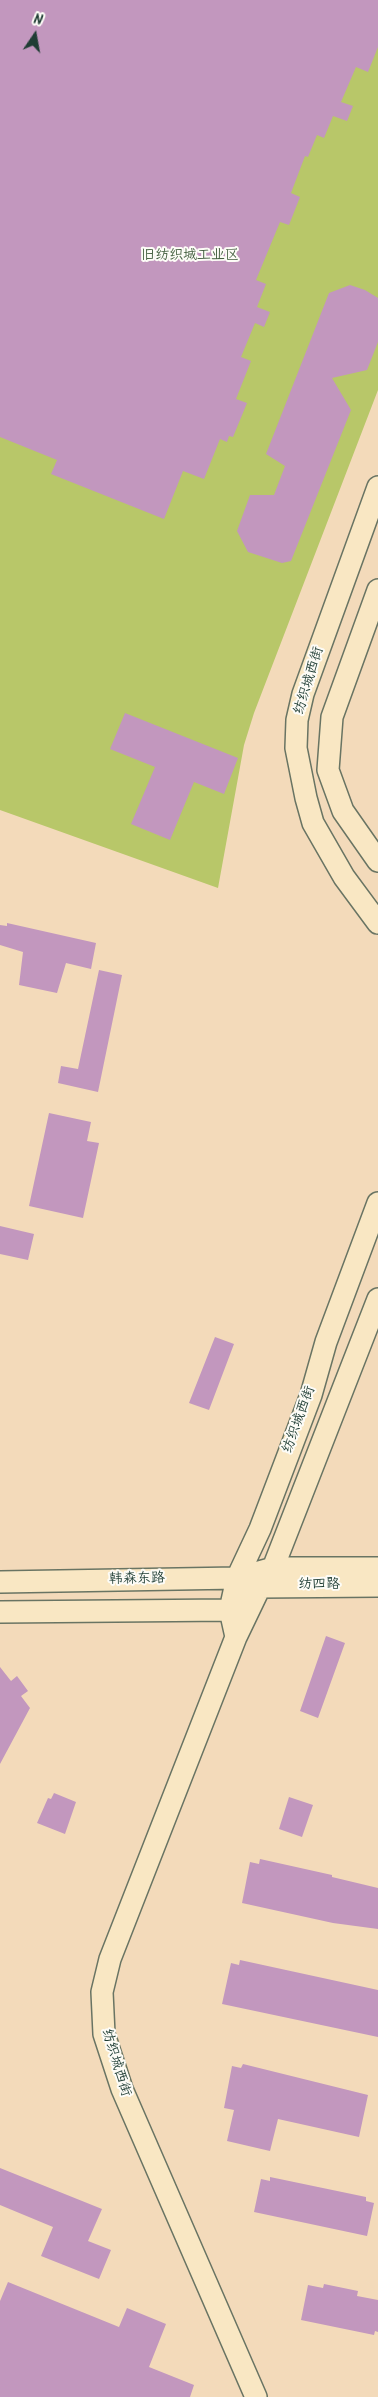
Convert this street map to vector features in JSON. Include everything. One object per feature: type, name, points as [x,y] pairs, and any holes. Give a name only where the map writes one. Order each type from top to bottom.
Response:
[{"type":"main road","name":"纺织城西街","points":[[378,487],[303,694],[297,720],[296,748],[313,823],[344,877],[378,923]]},
{"type":"main road","points":[[378,590],[332,717],[328,770],[343,811],[378,861]]},
{"type":"main road","name":"纺织城西街","points":[[236,1637],[230,1610],[238,1578],[260,1529],[311,1395],[326,1342],[378,1203]]},
{"type":"main road","name":"纺织城西街","points":[[256,2397],[122,2089],[104,2034],[102,1992],[110,1959],[236,1637],[260,1587],[273,1568],[378,1299]]},
{"type":"main road","name":"韩森东路","points":[[0,1582],[238,1578],[273,1568]]},
{"type":"main road","name":"纺四路","points":[[273,1568],[378,1568]]},
{"type":"main road","name":"纺四路","points":[[260,1587],[378,1586]]},
{"type":"main road","points":[[0,1612],[230,1610],[260,1587]]},
{"type":"green space","name":"旧纺织城工业区","points":[[0,0],[378,0],[378,390],[254,713],[244,745],[218,888],[0,810]]},
{"type":"building","points":[[0,0],[378,0],[378,47],[368,72],[356,67],[341,102],[353,106],[347,121],[333,116],[324,138],[317,135],[308,157],[305,156],[291,193],[300,197],[289,225],[280,222],[256,280],[266,284],[257,307],[270,312],[264,327],[255,323],[241,357],[251,361],[236,399],[247,403],[233,437],[229,436],[227,442],[220,439],[204,479],[183,471],[164,519],[51,474],[57,460],[0,437]]},
{"type":"building","points":[[350,285],[365,290],[378,298],[378,342],[367,370],[332,378],[351,410],[291,561],[282,563],[248,552],[237,531],[250,495],[274,495],[285,466],[266,454],[329,293]]},
{"type":"building","points":[[125,713],[238,758],[224,794],[194,782],[170,840],[131,824],[155,767],[110,749]]},
{"type":"building","points":[[7,923],[96,943],[91,969],[66,963],[57,993],[19,985],[23,952],[0,945],[0,925],[7,926]]},
{"type":"building","points":[[99,970],[122,975],[98,1092],[58,1083],[61,1066],[78,1069]]},
{"type":"building","points":[[49,1113],[91,1122],[87,1141],[99,1143],[83,1218],[29,1206]]},
{"type":"building","points":[[0,1226],[34,1234],[28,1260],[0,1254]]},
{"type":"building","points":[[215,1337],[234,1344],[209,1410],[189,1403]]},
{"type":"building","points":[[326,1636],[345,1643],[318,1718],[300,1711]]},
{"type":"building","points":[[0,1667],[11,1681],[17,1676],[28,1691],[21,1696],[30,1708],[0,1764]]},
{"type":"building","points":[[54,1793],[76,1802],[65,1834],[37,1823],[48,1798],[51,1799]]},
{"type":"building","points":[[289,1797],[313,1805],[302,1837],[279,1829]]},
{"type":"building","points":[[260,1859],[332,1875],[332,1877],[378,1888],[378,1929],[333,1923],[242,1903],[250,1862],[259,1864]]},
{"type":"building","points":[[240,1960],[378,1990],[378,2037],[222,2004],[231,1963],[239,1965]]},
{"type":"building","points":[[243,2064],[368,2095],[359,2137],[278,2119],[270,2151],[227,2141],[234,2110],[224,2108],[232,2066],[241,2068]]},
{"type":"building","points":[[0,2168],[102,2209],[88,2241],[111,2250],[99,2279],[41,2256],[53,2227],[0,2205]]},
{"type":"building","points":[[270,2177],[366,2197],[366,2201],[374,2203],[367,2236],[254,2212],[261,2179],[270,2181]]},
{"type":"building","points":[[8,2282],[119,2327],[127,2308],[166,2324],[149,2367],[194,2385],[190,2397],[0,2397],[0,2301]]},
{"type":"building","points":[[324,2284],[358,2291],[357,2296],[378,2300],[378,2332],[375,2331],[374,2335],[301,2320],[308,2285],[323,2288]]}]
